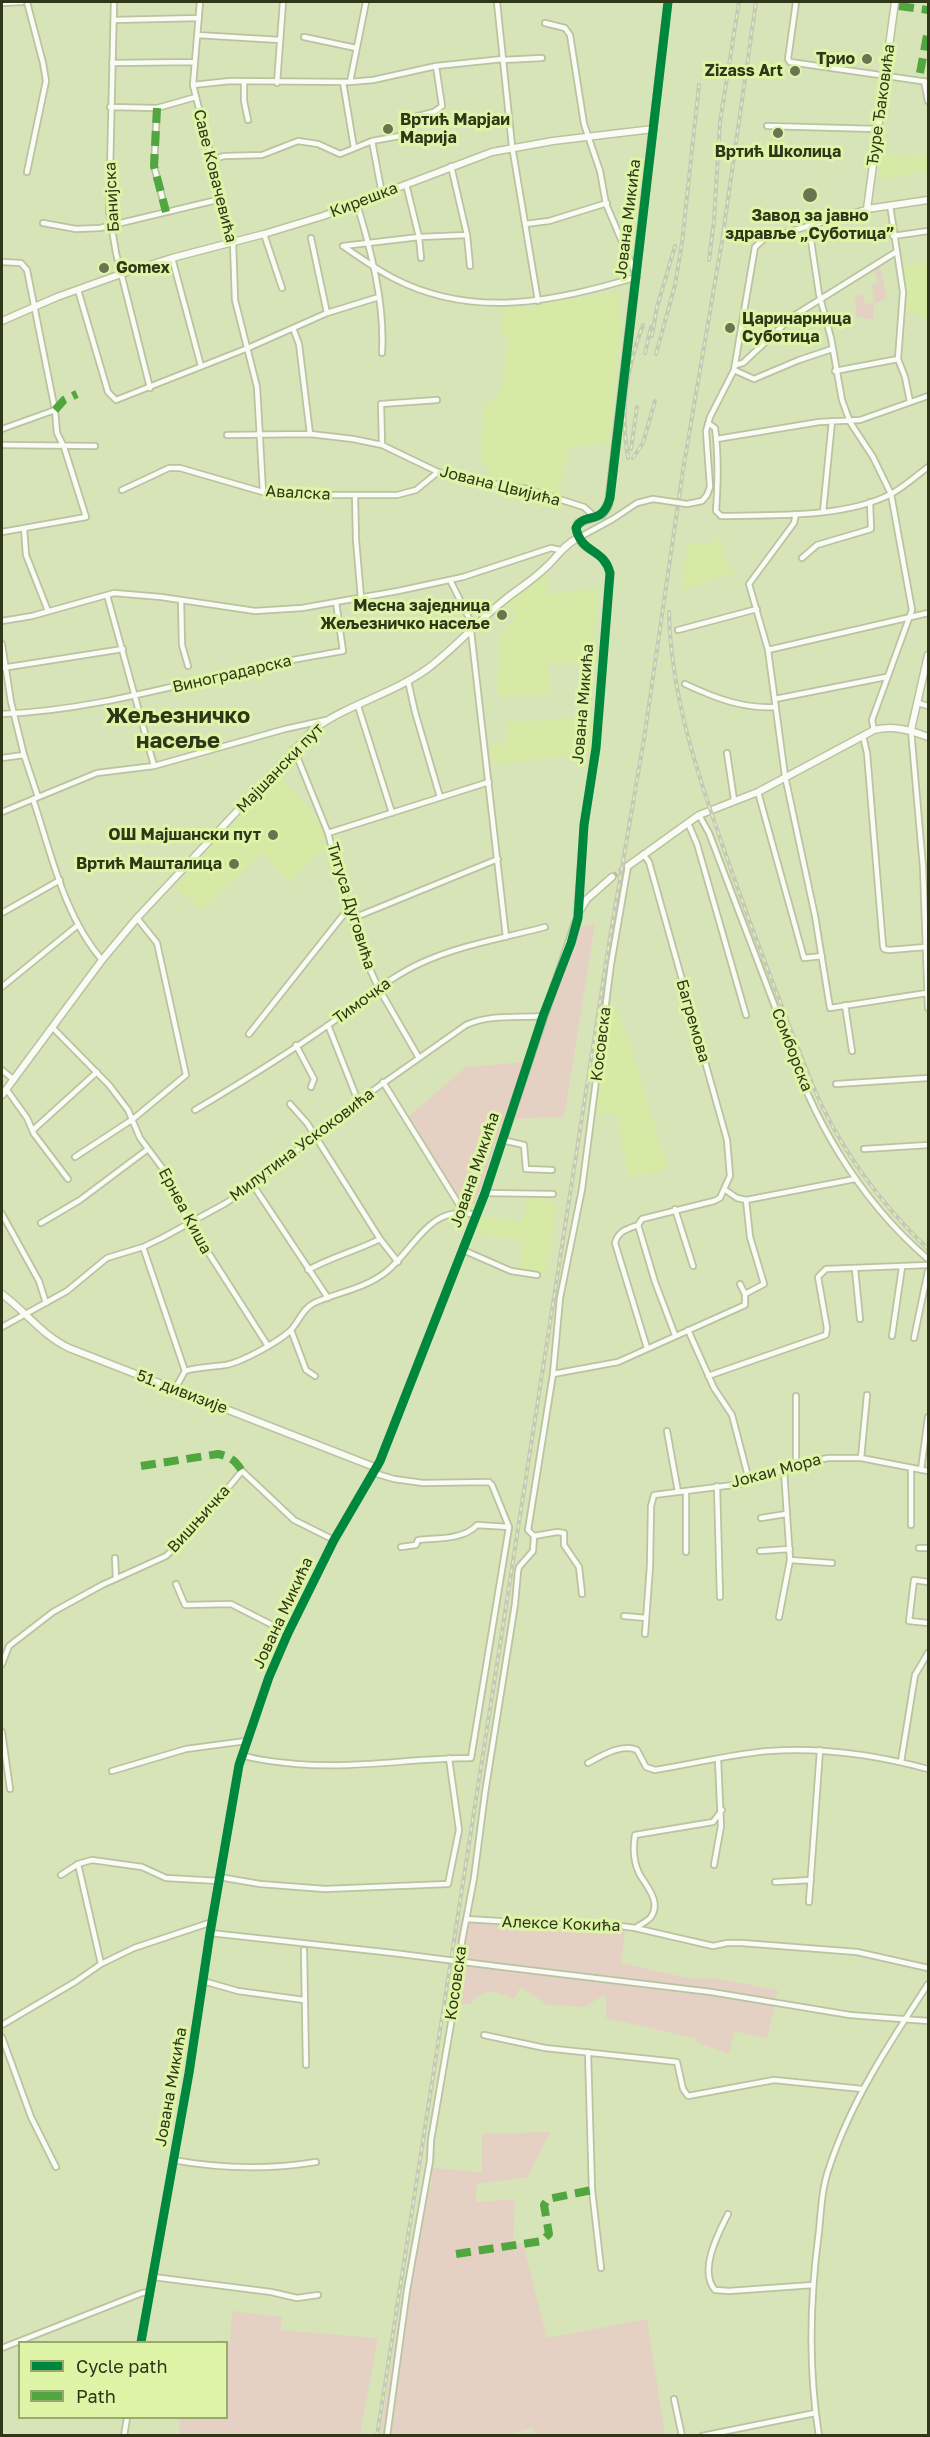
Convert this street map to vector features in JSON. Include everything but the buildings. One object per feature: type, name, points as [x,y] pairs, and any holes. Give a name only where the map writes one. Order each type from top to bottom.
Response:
[{"type":"street","points":[[2,3],[24,2],[44,63],[46,81],[27,172]]},
{"type":"street","name":"Банијска","points":[[114,2],[109,212],[121,274],[150,388]]},
{"type":"street","name":"Саве Ковачевића","points":[[200,2],[193,85],[233,242],[235,300],[257,387],[263,492]]},
{"type":"street","points":[[277,83],[283,2]]},
{"type":"street","points":[[350,82],[366,2]]},
{"type":"street","points":[[497,2],[512,146],[538,301]]},
{"type":"street","name":"Јована Микића","points":[[141,2341],[219,1879],[246,1741],[288,1633],[334,1540],[376,1470],[485,1193],[578,918],[577,897],[584,825],[596,748],[610,577],[604,559],[581,543],[576,529],[578,523],[605,511],[610,498],[668,2]]},
{"type":"street","points":[[796,2],[788,59],[795,63],[926,82],[928,101]]},
{"type":"street","name":"Ђуре Ђаковића","points":[[867,209],[895,2]]},
{"type":"street","points":[[114,20],[199,18]]},
{"type":"street","points":[[467,235],[419,237],[343,246],[404,283],[447,297],[492,303],[538,301],[583,292],[636,277],[608,203],[584,124],[568,31],[561,26],[544,23]]},
{"type":"street","points":[[197,34],[280,40]]},
{"type":"street","points":[[304,37],[356,48]]},
{"type":"street","points":[[193,85],[244,81],[350,82],[373,80],[436,66],[542,58]]},
{"type":"street","points":[[112,63],[195,62]]},
{"type":"street","points":[[211,159],[225,156],[262,155],[298,141],[318,144],[340,154],[372,141],[405,135],[414,117],[440,110],[442,100],[436,66]]},
{"type":"street","points":[[244,81],[244,101],[248,120]]},
{"type":"street","points":[[343,82],[354,148]]},
{"type":"street","points":[[110,107],[157,108],[196,97]]},
{"type":"street","points":[[157,108],[154,166],[166,212]]},
{"type":"street","points":[[767,126],[877,129]]},
{"type":"street","name":"Кирешка","points":[[2,321],[121,274],[264,234],[357,204],[451,166],[512,146],[653,129]]},
{"type":"street","points":[[372,141],[382,194]]},
{"type":"street","points":[[451,166],[467,235],[470,266]]},
{"type":"street","points":[[406,184],[419,237],[421,258]]},
{"type":"street","points":[[43,223],[88,230],[221,199]]},
{"type":"street","points":[[928,200],[867,209],[758,243],[752,254],[735,368],[708,423],[715,428],[717,439],[720,475],[717,514],[721,516],[823,512],[870,502],[891,494],[928,467]]},
{"type":"street","points":[[525,224],[549,221],[608,203]]},
{"type":"street","points":[[357,204],[368,242],[379,297],[383,331],[382,353]]},
{"type":"street","points":[[890,205],[903,300],[898,359],[905,377],[910,402]]},
{"type":"street","points":[[809,227],[842,400],[850,422],[873,458],[891,494],[912,610],[872,720],[873,730]]},
{"type":"street","points":[[893,236],[928,231]]},
{"type":"street","points":[[264,234],[282,288]]},
{"type":"street","points":[[311,238],[327,313]]},
{"type":"street","points":[[735,368],[792,317],[896,252]]},
{"type":"street","points":[[172,258],[201,366]]},
{"type":"street","points":[[2,262],[21,263],[25,266],[55,410],[57,433],[64,447],[86,517],[2,532]]},
{"type":"street","points":[[78,290],[111,397],[122,399],[327,313],[379,297]]},
{"type":"street","points":[[292,328],[299,344],[310,434]]},
{"type":"street","points":[[735,368],[754,380],[799,360],[832,349]]},
{"type":"street","points":[[835,370],[898,359]]},
{"type":"street","points":[[717,439],[832,421],[850,422],[928,396]]},
{"type":"street","points":[[382,445],[381,404],[437,400]]},
{"type":"street","points":[[2,429],[55,410]]},
{"type":"street","points":[[823,512],[832,421]]},
{"type":"street","name":"Мајшански пут","points":[[4,1093],[102,960],[137,918],[294,749],[326,720],[408,681],[442,657],[501,603],[547,567],[560,550],[637,503],[654,500],[687,504],[702,501],[709,491],[706,441],[708,423]]},
{"type":"street","name":"Јована Цвијића","points":[[227,435],[310,434],[382,445],[438,472],[527,489],[584,507],[595,517]]},
{"type":"street","points":[[2,445],[95,446]]},
{"type":"street","name":"Авалска","points":[[122,490],[169,468],[180,468],[263,492],[289,495],[407,494],[416,490],[438,472]]},
{"type":"street","points":[[355,495],[361,597]]},
{"type":"street","points":[[802,558],[818,545],[871,529],[870,502]]},
{"type":"street","points":[[796,514],[794,524],[749,584],[768,650],[785,776],[822,956],[830,1008],[927,993]]},
{"type":"street","points":[[24,528],[26,555],[48,611]]},
{"type":"street","points":[[2,621],[107,595],[126,593],[255,611],[293,609],[450,580],[551,548],[560,550]]},
{"type":"street","points":[[450,580],[473,629],[506,937]]},
{"type":"street","points":[[107,595],[154,766]]},
{"type":"street","points":[[181,600],[181,630],[188,666]]},
{"type":"street","name":"Виноградарска","points":[[2,714],[68,708],[134,697],[243,670],[343,651],[336,602]]},
{"type":"street","points":[[678,630],[757,609]]},
{"type":"street","points":[[768,650],[928,613]]},
{"type":"street","points":[[2,644],[4,668],[24,755],[60,880],[78,925],[102,960]]},
{"type":"street","points":[[4,668],[123,649]]},
{"type":"street","points":[[928,656],[911,730],[926,867],[928,1008]]},
{"type":"street","points":[[775,699],[886,677]]},
{"type":"street","points":[[408,681],[440,796]]},
{"type":"street","points":[[685,684],[718,699],[746,706],[776,707]]},
{"type":"street","points":[[918,704],[928,706]]},
{"type":"street","points":[[358,706],[392,813]]},
{"type":"street","points":[[2,812],[97,773],[154,766],[285,729],[326,720]]},
{"type":"street","name":"Косовска","points":[[387,2436],[407,2290],[461,1965],[484,1793],[515,1604],[518,1571],[533,1551],[534,1536],[528,1530],[553,1374],[560,1298],[582,1189],[611,964],[628,866],[699,815],[758,792],[873,730],[891,727],[911,730],[928,737]]},
{"type":"street","points":[[863,736],[867,753],[884,949],[926,947]]},
{"type":"street","name":"Титуса Дуговића","points":[[294,749],[328,833],[351,919],[378,987],[419,1058]]},
{"type":"street","points":[[727,753],[734,800]]},
{"type":"street","points":[[2,758],[24,755]]},
{"type":"street","points":[[328,833],[489,782]]},
{"type":"street","points":[[758,792],[804,958],[822,956]]},
{"type":"street","name":"Сомборска","points":[[699,815],[709,833],[783,1028],[793,1061],[825,1129],[855,1179],[892,1226],[928,1259]]},
{"type":"street","points":[[688,823],[697,844],[746,1015]]},
{"type":"street","name":"Багремова","points":[[644,854],[649,862],[727,1140],[730,1176],[724,1189]]},
{"type":"street","points":[[351,919],[498,859]]},
{"type":"street","points":[[578,918],[587,899],[612,878]]},
{"type":"street","points":[[2,913],[60,880]]},
{"type":"street","points":[[577,897],[587,899]]},
{"type":"street","points":[[249,1034],[348,909]]},
{"type":"street","points":[[75,1157],[133,1119],[186,1075],[157,943],[137,918]]},
{"type":"street","points":[[2,987],[78,925]]},
{"type":"street","name":"Тимочка","points":[[195,1110],[252,1076],[328,1025],[378,987],[410,968],[435,957],[544,927]]},
{"type":"street","points":[[845,1005],[852,1051]]},
{"type":"street","name":"Милутина Ускоковића","points":[[2,1327],[67,1291],[107,1258],[143,1247],[190,1224],[253,1185],[383,1082],[466,1025],[478,1020],[543,1016]]},
{"type":"street","points":[[328,1025],[358,1101]]},
{"type":"street","name":"Ернеа Киша","points":[[52,1027],[120,1098],[133,1119],[136,1131],[169,1177],[183,1213],[268,1346]]},
{"type":"street","points":[[296,1045],[314,1079],[310,1087]]},
{"type":"street","points":[[2,1070],[14,1080]]},
{"type":"street","points":[[33,1130],[97,1072]]},
{"type":"street","points":[[836,1084],[928,1078]]},
{"type":"street","points":[[383,1082],[463,1212]]},
{"type":"street","points":[[4,1093],[27,1118],[68,1179]]},
{"type":"street","points":[[290,1104],[307,1123],[380,1239],[398,1262]]},
{"type":"street","points":[[502,1140],[524,1145],[526,1169],[552,1170]]},
{"type":"street","points":[[864,1149],[928,1145]]},
{"type":"street","points":[[41,1223],[80,1200],[148,1149]]},
{"type":"street","points":[[647,1348],[615,1243],[622,1231],[638,1226],[642,1219],[714,1201],[720,1198],[724,1189],[737,1198],[746,1200],[855,1179]]},
{"type":"street","points":[[253,1185],[328,1298]]},
{"type":"street","points":[[485,1193],[553,1194]]},
{"type":"street","points":[[745,1294],[764,1284],[750,1237],[746,1200]]},
{"type":"street","points":[[675,1209],[693,1266]]},
{"type":"street","points":[[185,1371],[228,1365],[268,1346],[291,1330],[308,1307],[365,1285],[398,1262],[430,1225],[448,1215],[463,1212],[476,1215]]},
{"type":"street","points":[[2,1215],[39,1281],[46,1303]]},
{"type":"street","points":[[638,1226],[675,1335]]},
{"type":"street","points":[[308,1270],[332,1257],[359,1249],[380,1239]]},
{"type":"street","points":[[143,1247],[185,1371],[175,1389]]},
{"type":"street","name":"Јована Микића","points":[[463,1250],[511,1271],[537,1275]]},
{"type":"street","points":[[708,1376],[826,1335],[827,1328],[818,1277],[826,1269],[928,1265]]},
{"type":"street","points":[[892,1336],[902,1267]]},
{"type":"street","points":[[855,1269],[860,1319]]},
{"type":"street","points":[[914,1338],[928,1271]]},
{"type":"street","points":[[553,1374],[618,1362],[745,1305],[745,1294],[740,1284]]},
{"type":"street","name":"51. дивизије","points":[[2,1294],[59,1343],[376,1470]]},
{"type":"street","points":[[291,1330],[306,1370],[315,1376]]},
{"type":"street","points":[[688,1330],[708,1376],[732,1415],[749,1480]]},
{"type":"street","points":[[861,1458],[867,1395]]},
{"type":"street","points":[[796,1396],[796,1465]]},
{"type":"street","points":[[921,1470],[928,1417]]},
{"type":"street","points":[[667,1431],[678,1492]]},
{"type":"street","name":"Јокаи Мора","points":[[645,1634],[652,1499],[654,1496],[741,1484],[796,1465],[828,1458],[861,1458],[928,1471]]},
{"type":"street","points":[[911,1468],[911,1525]]},
{"type":"street","points":[[242,1755],[320,1766],[384,1765],[471,1758],[509,1527],[489,1482],[423,1483],[394,1479],[376,1470]]},
{"type":"street","points":[[779,1617],[790,1560],[784,1470]]},
{"type":"street","name":"Вишњичка","points":[[9,1646],[53,1612],[165,1556],[180,1544],[242,1472],[294,1520],[334,1540]]},
{"type":"street","points":[[717,1486],[720,1597]]},
{"type":"street","points":[[686,1491],[686,1552]]},
{"type":"street","points":[[760,1518],[786,1514]]},
{"type":"street","points":[[401,1547],[416,1545],[418,1540],[471,1532],[477,1525],[509,1527]]},
{"type":"street","points":[[534,1536],[564,1533],[564,1545],[579,1567],[582,1594]]},
{"type":"street","points":[[760,1551],[790,1548]]},
{"type":"street","points":[[919,1548],[928,1548]]},
{"type":"street","points":[[115,1558],[116,1579]]},
{"type":"street","points":[[790,1560],[832,1563]]},
{"type":"street","points":[[928,1582],[914,1580],[909,1621],[928,1623]]},
{"type":"street","points":[[176,1584],[185,1605],[231,1604],[288,1633]]},
{"type":"street","points":[[624,1616],[646,1618]]},
{"type":"street","points":[[2,1645],[9,1646],[2,1664]]},
{"type":"street","points":[[901,1762],[915,1675],[928,1653]]},
{"type":"street","points":[[2,1732],[10,1789]]},
{"type":"street","points":[[112,1771],[186,1749],[246,1741]]},
{"type":"street","points":[[588,1762],[627,1748],[637,1750],[650,1770],[767,1751],[820,1750],[855,1753],[928,1769]]},
{"type":"street","points":[[809,1902],[820,1750]]},
{"type":"street","points":[[61,1875],[78,1864],[92,1860],[142,1867],[166,1878],[219,1879],[325,1889],[448,1884],[459,1830],[449,1758]]},
{"type":"street","points":[[714,1865],[722,1826],[718,1759]]},
{"type":"street","name":"Алексе Кокића","points":[[466,1919],[547,1924],[607,1924],[635,1928],[651,1917],[654,1907],[651,1891],[638,1872],[632,1850],[635,1835],[713,1822],[722,1810]]},
{"type":"street","points":[[78,1864],[101,1964]]},
{"type":"street","points":[[776,1882],[811,1880]]},
{"type":"street","points":[[2,2025],[101,1964],[134,1948],[212,1922]]},
{"type":"street","points":[[635,1928],[712,1946],[742,1943],[857,1952],[928,1968]]},
{"type":"street","points":[[210,1933],[711,1992],[849,2015],[904,2021],[928,2021]]},
{"type":"street","points":[[304,1950],[306,2065]]},
{"type":"street","points":[[203,1982],[238,1991],[304,2000]]},
{"type":"street","points":[[819,2436],[812,2397],[813,2285],[821,2209],[828,2169],[862,2089],[928,1984]]},
{"type":"street","points":[[484,2035],[545,2048],[677,2062],[683,2089],[688,2096],[774,2080],[862,2089]]},
{"type":"street","points":[[2,2037],[32,2116],[56,2167]]},
{"type":"street","points":[[588,2052],[592,2190],[601,2268]]},
{"type":"street","points":[[173,2160],[216,2167],[249,2169],[282,2168],[316,2162]]},
{"type":"street","points":[[728,2214],[710,2253],[711,2283],[715,2290],[813,2285]]},
{"type":"street","points":[[153,2277],[271,2292],[297,2298],[318,2295]]},
{"type":"street","points":[[20,2341],[142,2293],[150,2292]]},
{"type":"street","points":[[2,2348],[18,2342]]},
{"type":"street","points":[[674,2399],[682,2436]]},
{"type":"street","points":[[702,2436],[815,2413]]},
{"type":"street","points":[[124,2436],[128,2419]]},
{"type":"shaded area","points":[[882,154],[901,157],[926,154],[928,170],[888,179],[879,177]]},
{"type":"shaded area","points":[[928,263],[928,317],[916,318],[916,311],[908,312],[902,266]]},
{"type":"shaded area","points":[[880,265],[887,299],[874,303],[872,285],[878,282],[874,269]]},
{"type":"shaded area","points":[[620,292],[618,318],[622,318],[609,443],[569,448],[558,500],[488,485],[488,465],[481,464],[483,406],[500,394],[508,336],[499,334],[504,307],[536,308],[536,304]]},
{"type":"shaded area","points":[[863,294],[865,304],[874,303],[873,320],[856,316],[855,296]]},
{"type":"shaded area","points":[[714,539],[721,539],[723,558],[735,573],[682,589],[688,544],[713,543]]},
{"type":"shaded area","points":[[546,569],[547,595],[599,588],[592,661],[547,664],[551,694],[497,697],[500,633],[517,617],[502,604]]},
{"type":"shaded area","points":[[597,715],[595,751],[493,765],[490,745],[508,742],[506,723]]},
{"type":"shaded area","name":"ОШ Мајшански пут","points":[[278,773],[319,820],[329,851],[319,853],[289,882],[262,853],[202,910],[176,887]]},
{"type":"shaded area","points":[[595,924],[564,1117],[509,1119],[580,927]]},
{"type":"shaded area","points":[[619,1010],[668,1169],[628,1176],[617,1114],[597,1114],[602,1047],[610,1046],[605,1013]]},
{"type":"shaded area","points":[[524,1062],[475,1204],[462,1204],[409,1116],[466,1067]]},
{"type":"shaded area","points":[[528,1196],[556,1203],[546,1275],[520,1271],[522,1240],[476,1235],[481,1217],[523,1221]]},
{"type":"shaded area","points":[[460,1920],[507,1926],[576,1925],[625,1929],[621,1963],[692,1979],[713,1978],[778,1990],[767,2039],[734,2031],[729,2054],[696,2042],[697,2039],[606,2018],[606,1994],[585,2007],[547,2005],[521,1987],[514,1999],[491,1992],[481,1995],[470,2004],[447,2005]]},
{"type":"shaded area","points":[[550,2132],[528,2177],[477,2184],[476,2202],[515,2199],[513,2243],[523,2243],[547,2338],[647,2319],[665,2435],[536,2435],[533,2428],[507,2435],[380,2436],[409,2254],[433,2179],[423,2167],[482,2172],[482,2134]]},
{"type":"shaded area","points":[[232,2311],[282,2317],[280,2330],[378,2338],[360,2435],[179,2435],[180,2419],[228,2419],[228,2342],[230,2343]]},
{"type":"tunnel","points":[[612,877],[628,866]]},
{"type":"railway","points":[[709,260],[714,221],[720,122],[739,2]]},
{"type":"railway","points":[[377,2436],[610,937],[644,739],[683,470],[722,241],[756,2]]},
{"type":"railway","points":[[656,354],[675,285],[682,243],[699,85]]},
{"type":"railway","points":[[652,336],[657,307],[675,246]]},
{"type":"railway","points":[[628,458],[625,424],[626,391],[632,358],[643,325]]},
{"type":"railway","points":[[645,353],[651,327]]},
{"type":"railway","points":[[633,458],[643,443],[655,401]]},
{"type":"railway","points":[[631,449],[637,407]]},
{"type":"railway","points":[[669,612],[675,675],[696,766],[747,913],[813,1086],[835,1131],[862,1174],[893,1213],[928,1249]]},
{"type":"marked path","points":[[899,6],[928,10]]},
{"type":"marked path","points":[[920,73],[928,30]]},
{"type":"marked path","points":[[157,108],[154,166],[166,212]]},
{"type":"marked path","points":[[55,410],[64,400],[77,394]]},
{"type":"marked path","points":[[141,1466],[218,1454],[232,1460],[242,1471]]},
{"type":"marked path","points":[[456,2254],[542,2241],[549,2234],[544,2205],[548,2199],[592,2190]]},
{"type":"cycle path","points":[[141,2341],[189,2073],[239,1765],[269,1677],[288,1633],[334,1540],[380,1461],[485,1193],[578,918],[584,825],[596,748],[610,573],[603,559],[587,547],[576,528],[584,520],[602,513],[610,498],[668,2]]},
{"type":"place","name":"Трио","points":[[867,59]]},
{"type":"place","name":"Zizass Art","points":[[795,71]]},
{"type":"place","name":"Вртић Марјаи Марија","points":[[388,129]]},
{"type":"place","name":"Вртић Школица","points":[[778,133]]},
{"type":"place","name":"Завод за јавно здравље „Суботица”","points":[[810,195]]},
{"type":"place","name":"Gomex","points":[[104,268]]},
{"type":"place","name":"Царинарница Суботица","points":[[730,328]]},
{"type":"place","name":"Месна заједница Жељезничко насеље","points":[[502,615]]},
{"type":"place","name":"ОШ Мајшански пут","points":[[273,835]]},
{"type":"place","name":"Вртић Машталица","points":[[234,864]]},
{"type":"district","name":"Жељезничко насеље","points":[[178,728]]}]
